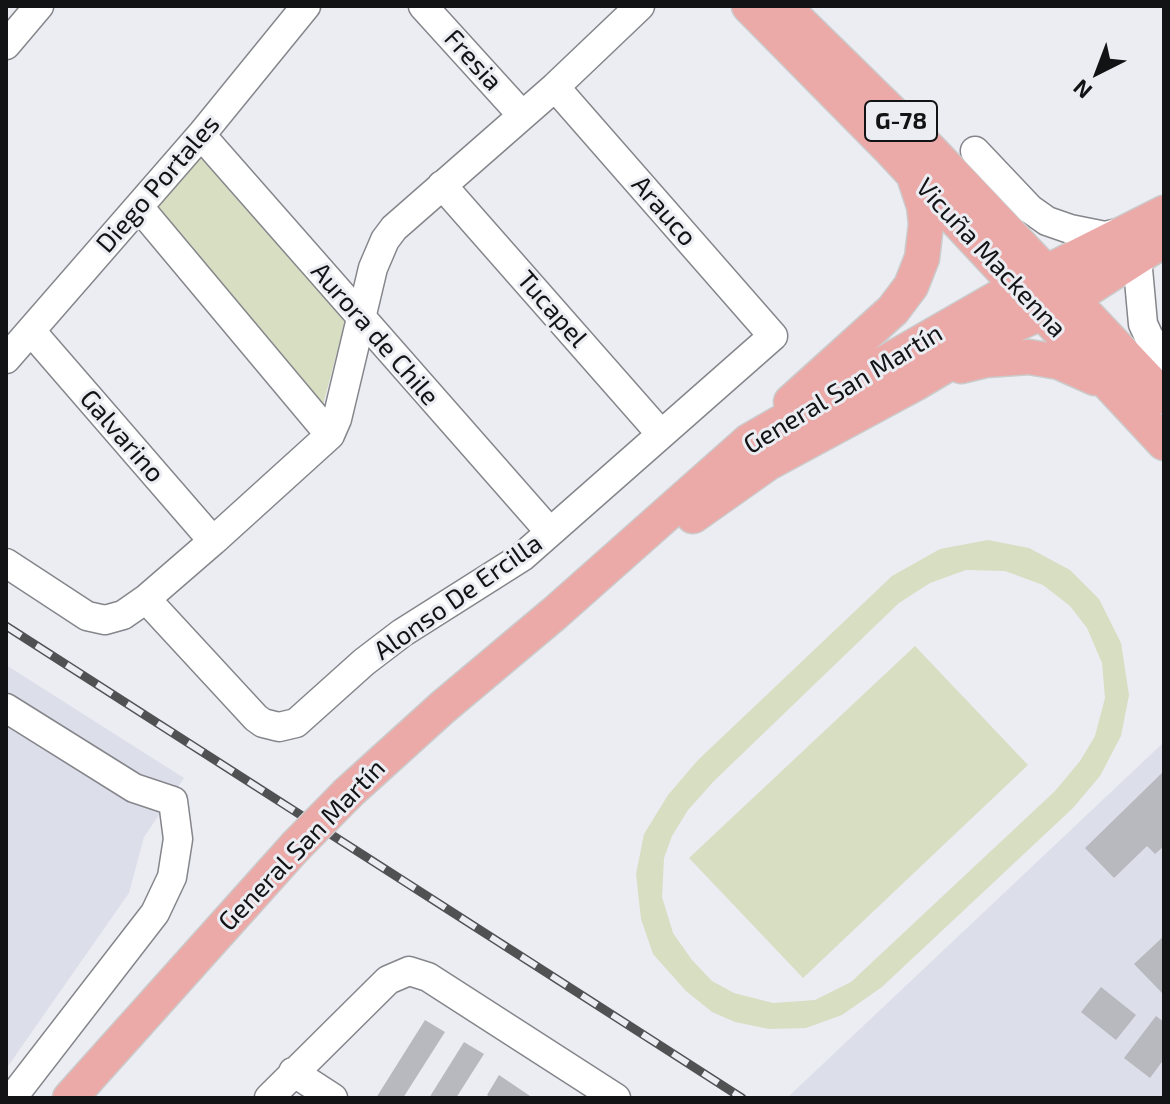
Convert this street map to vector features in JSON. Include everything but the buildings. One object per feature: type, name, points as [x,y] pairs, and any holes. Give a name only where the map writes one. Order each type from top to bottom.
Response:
[{"type":"main road","name":"Vicuña Mackenna","points":[[749,6],[911,171],[1032,280],[1072,299],[1164,397]]},
{"type":"main road","name":"Vicuña Mackenna","points":[[783,6],[932,152],[1032,280],[1041,313],[1164,443]]},
{"type":"main road","points":[[749,441],[893,310],[911,286],[922,258],[926,224],[921,197],[911,171]]},
{"type":"main road","name":"General San Martín","points":[[555,613],[768,463],[916,383],[984,341],[1072,299],[1143,243],[1164,213]]},
{"type":"main road","name":"General San Martín","points":[[70,1098],[295,847],[348,793],[749,441],[1032,280],[1143,243]]},
{"type":"main road","points":[[916,383],[966,365],[1018,356],[1059,362],[1110,387]]},
{"type":"street","points":[[6,45],[39,6]]},
{"type":"street","name":"Diego Portales","points":[[6,359],[201,135],[306,6]]},
{"type":"street","name":"Fresia","points":[[423,6],[522,115]]},
{"type":"street","points":[[6,563],[87,616],[105,620],[123,615],[146,599],[213,541],[330,435],[337,419],[373,268],[394,228],[555,87],[640,6]]},
{"type":"street","name":"Arauco","points":[[555,87],[773,336]]},
{"type":"street","name":"Aurora de Chile","points":[[201,135],[550,532]]},
{"type":"street","points":[[975,151],[1030,209],[1047,221],[1070,229],[1143,243],[1143,324],[1164,357]]},
{"type":"street","name":"Tucapel","points":[[442,185],[661,434]]},
{"type":"street","points":[[139,207],[330,435]]},
{"type":"street","name":"Galvarino","points":[[31,331],[213,541]]},
{"type":"street","name":"Alonso De Ercilla","points":[[146,599],[256,718],[271,726],[288,726],[303,718],[364,662],[402,633],[497,575],[773,336]]},
{"type":"street","points":[[6,708],[134,788],[173,801],[178,839],[174,868],[165,896],[155,913],[12,1098]]},
{"type":"street","points":[[269,1098],[388,980],[409,971],[428,977],[616,1098]]},
{"type":"street","points":[[293,1072],[333,1098]]},
{"type":"shaded area","points":[[6,665],[184,778],[144,837],[129,893],[6,1069]]},
{"type":"shaded area","points":[[1164,742],[1164,1098],[789,1096]]},
{"type":"green space","points":[[200,151],[345,322],[323,405],[153,202]]},
{"type":"green space","points":[[988,540],[1029,548],[1070,570],[1099,599],[1121,643],[1129,695],[1121,736],[1100,776],[1073,808],[882,987],[842,1015],[806,1028],[769,1029],[735,1022],[712,1012],[686,991],[653,954],[641,919],[636,874],[644,834],[668,795],[698,760],[892,576],[940,549]],"holes":[[[966,570],[1005,571],[1043,585],[1070,606],[1087,628],[1102,663],[1105,698],[1095,736],[1080,761],[1055,791],[851,982],[815,1000],[773,1003],[734,993],[712,981],[673,933],[662,897],[664,858],[672,836],[688,810],[714,781],[899,603],[930,583]]]},
{"type":"green space","points":[[915,646],[1028,765],[803,978],[689,858]]},
{"type":"railway","points":[[6,626],[742,1098]]}]
